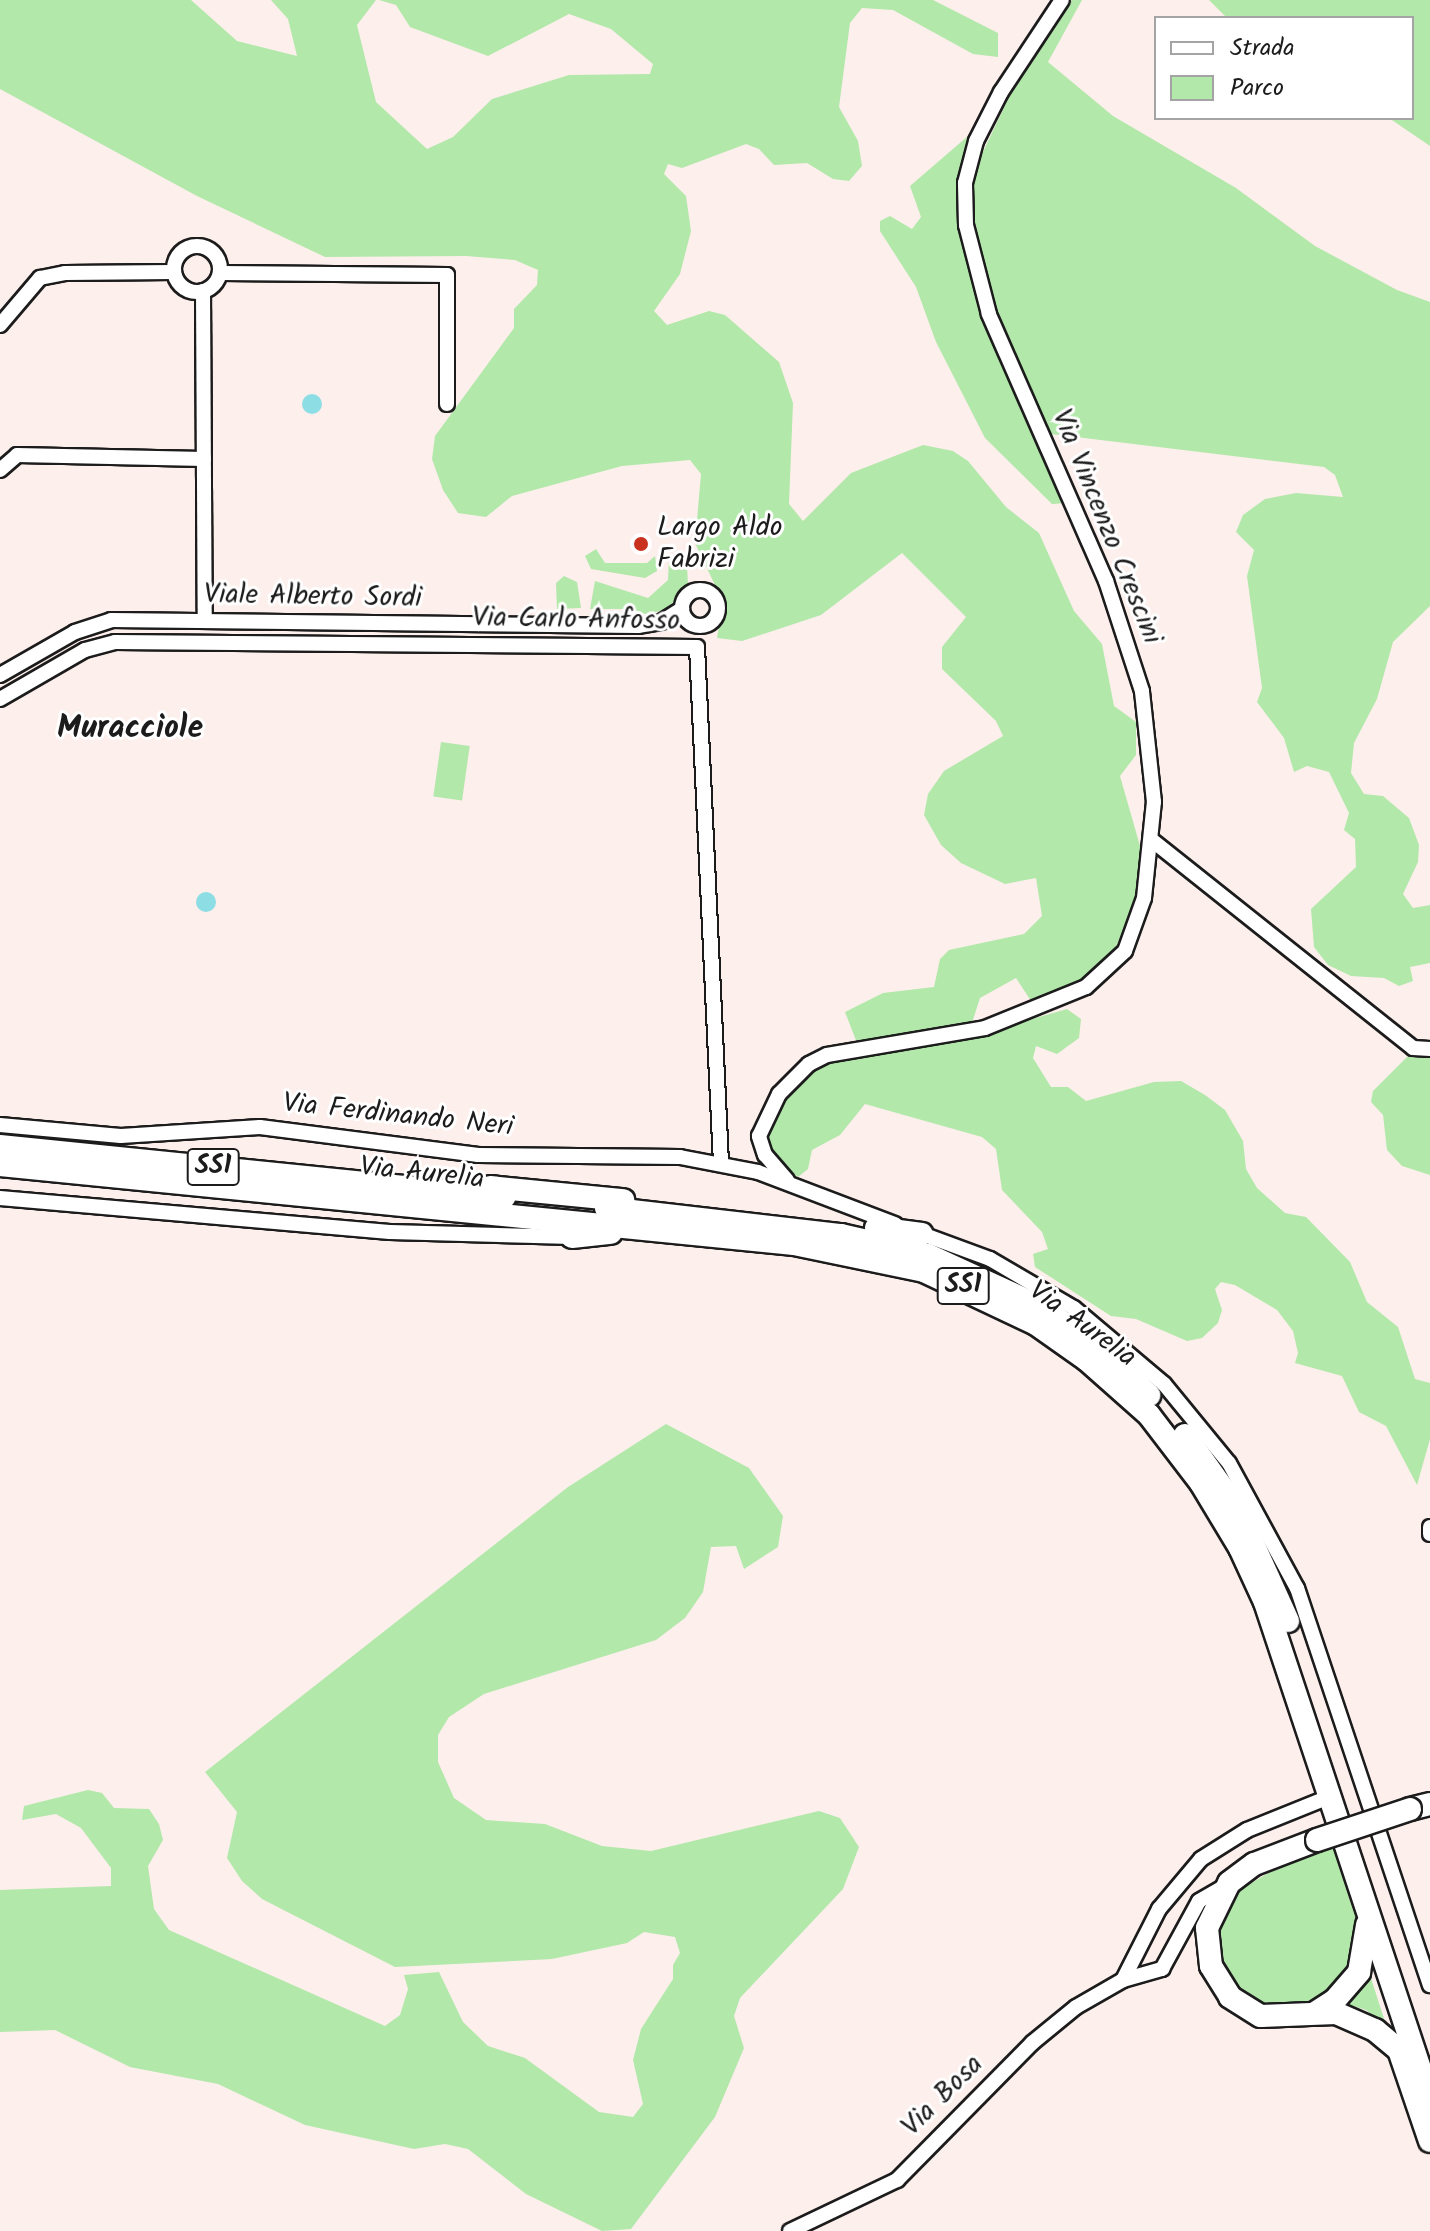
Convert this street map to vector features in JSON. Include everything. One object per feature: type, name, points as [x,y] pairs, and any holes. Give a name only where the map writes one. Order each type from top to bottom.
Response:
[{"type":"highway","name":"Via Aurelia","points":[[0,1146],[721,1219],[893,1245],[1018,1294],[1106,1354],[1200,1454],[1237,1508],[1269,1571],[1430,2050]]},
{"type":"highway","name":"Via Aurelia","points":[[0,1165],[794,1244],[924,1271],[1011,1309],[1116,1384],[1174,1444],[1231,1531],[1265,1602],[1430,2099]]},
{"type":"highway","points":[[425,1189],[500,1187],[922,1234]]},
{"type":"highway","points":[[572,1237],[673,1231]]},
{"type":"highway","points":[[1399,2050],[1353,2016],[1315,2013],[1261,2016],[1241,2006],[1221,1985],[1206,1935],[1211,1915],[1229,1883],[1258,1862],[1420,1806]]},
{"type":"highway","points":[[1315,2013],[1335,2000],[1359,1972],[1366,1953],[1368,1911]]},
{"type":"highway","points":[[1368,1911],[1399,2050],[1430,2141]]},
{"type":"street","name":"Via Vincenzo Crescini","points":[[790,1183],[759,1139],[774,1102],[795,1076],[827,1055],[985,1028],[1098,980],[1129,943],[1144,898],[1153,841],[1150,730],[1132,656],[1106,581],[989,314],[966,225],[965,183],[976,141],[1001,92],[1062,0]]},
{"type":"street","points":[[173,272],[177,253],[199,248],[218,261],[222,273],[218,284],[203,291]]},
{"type":"street","points":[[0,325],[40,278],[65,273],[173,272],[203,291]]},
{"type":"street","points":[[222,273],[447,275],[447,404]]},
{"type":"street","points":[[203,291],[205,621]]},
{"type":"street","points":[[0,470],[17,455],[204,459]]},
{"type":"street","points":[[697,647],[699,625],[716,613],[713,596],[693,591],[682,609],[688,621],[699,625]]},
{"type":"street","name":"Viale Alberto Sordi","points":[[0,675],[98,623],[205,621],[638,626],[661,622],[682,609]]},
{"type":"street","points":[[352,625],[353,644]]},
{"type":"street","name":"Via Carlo Anfosso","points":[[0,699],[105,643],[697,647],[721,1163]]},
{"type":"street","points":[[1153,841],[1413,1048],[1430,1049]]},
{"type":"street","name":"Via Ferdinando Neri","points":[[0,1125],[130,1136],[277,1127],[478,1155],[651,1156],[721,1163],[790,1183],[1012,1270],[1093,1322],[1177,1398],[1229,1463],[1264,1519],[1297,1588],[1430,1985]]},
{"type":"street","points":[[0,1198],[390,1232],[572,1237]]},
{"type":"street","points":[[1430,1527],[1430,1534]]},
{"type":"street","points":[[1123,1980],[1159,1909],[1201,1859],[1247,1830],[1331,1796]]},
{"type":"street","name":"Via Bosa","points":[[790,2231],[897,2180],[1032,2043],[1076,2007],[1123,1980],[1162,1969],[1199,1901],[1229,1883]]},
{"type":"green space","points":[[0,0],[191,0],[237,41],[297,56],[288,19],[271,0],[376,0],[357,25],[376,102],[427,149],[453,137],[492,99],[569,75],[650,74],[653,64],[611,29],[569,14],[488,56],[410,27],[396,5],[379,0],[933,0],[998,33],[998,57],[973,54],[893,10],[862,8],[850,23],[839,107],[858,141],[862,166],[849,181],[833,179],[807,163],[774,165],[759,149],[746,144],[682,168],[668,164],[664,174],[686,196],[691,231],[680,274],[654,311],[667,325],[709,311],[725,315],[779,362],[793,403],[789,504],[803,521],[851,473],[923,445],[953,451],[968,461],[1006,507],[1039,533],[1074,611],[1102,644],[1114,706],[1136,722],[1136,755],[1120,776],[1140,846],[1139,895],[1112,955],[1087,983],[1033,1004],[1016,978],[980,998],[971,1026],[881,1045],[857,1043],[845,1012],[883,993],[934,987],[940,959],[949,950],[1024,934],[1042,916],[1036,878],[1005,884],[961,863],[941,845],[924,815],[928,794],[944,771],[1003,736],[996,721],[942,669],[942,647],[966,617],[902,553],[821,615],[742,641],[717,638],[723,602],[695,543],[701,474],[690,460],[622,466],[512,496],[486,517],[458,513],[443,490],[432,459],[435,436],[514,328],[514,309],[537,285],[538,270],[515,260],[466,256],[325,257],[197,196],[0,89]]},
{"type":"green space","points":[[1072,0],[1082,0],[1048,62],[1113,116],[1236,188],[1315,246],[1397,290],[1430,302],[1430,606],[1393,642],[1377,699],[1354,743],[1351,773],[1364,794],[1383,796],[1409,818],[1419,845],[1418,862],[1403,894],[1413,908],[1430,905],[1430,963],[1410,967],[1413,981],[1399,986],[1384,978],[1351,976],[1328,965],[1314,947],[1311,909],[1356,867],[1355,839],[1344,830],[1349,813],[1329,772],[1307,766],[1294,772],[1284,738],[1257,702],[1262,688],[1247,576],[1254,550],[1236,532],[1243,515],[1265,499],[1296,493],[1343,497],[1335,475],[1324,467],[1051,434],[985,289],[975,252],[971,177],[1021,72]]},
{"type":"green space","points":[[1209,0],[1430,0],[1430,146],[1392,120],[1414,120],[1414,16],[1225,16]]},
{"type":"green space","points":[[968,136],[958,186],[967,262],[1065,503],[1052,504],[985,438],[936,342],[916,287],[880,231],[880,221],[890,216],[912,229],[921,217],[910,186]]},
{"type":"green space","name":"Largo Aldo Fabrizi","points":[[596,549],[605,563],[647,563],[655,556],[657,571],[645,578],[591,569],[585,556]]},
{"type":"green space","name":"Largo Aldo Fabrizi","points":[[679,556],[687,565],[688,585],[668,608],[647,615],[632,609],[590,609],[595,581],[648,598],[668,580],[669,558]]},
{"type":"green space","name":"Largo Aldo Fabrizi","points":[[564,576],[577,582],[581,608],[557,609],[556,583]]},
{"type":"green space","points":[[441,742],[470,746],[462,801],[433,796]]},
{"type":"green space","points":[[1067,1009],[1081,1019],[1079,1038],[1057,1054],[1036,1046],[1033,1058],[1051,1087],[1068,1087],[1086,1101],[1154,1082],[1181,1081],[1205,1095],[1225,1110],[1243,1141],[1246,1169],[1257,1188],[1285,1213],[1306,1217],[1350,1262],[1367,1302],[1398,1327],[1415,1379],[1430,1383],[1430,1439],[1417,1485],[1386,1426],[1359,1412],[1342,1376],[1295,1363],[1298,1353],[1293,1331],[1277,1310],[1235,1285],[1221,1282],[1215,1289],[1222,1310],[1218,1323],[1202,1338],[1187,1341],[1136,1319],[1111,1316],[1035,1267],[1033,1254],[1048,1249],[1042,1232],[1002,1190],[996,1149],[982,1137],[865,1104],[840,1135],[812,1150],[808,1169],[798,1177],[779,1162],[768,1144],[766,1127],[779,1100],[821,1065],[983,1033]]},
{"type":"green space","points":[[1409,1055],[1430,1055],[1430,1175],[1402,1166],[1387,1150],[1383,1115],[1371,1102],[1373,1091]]},
{"type":"green space","points":[[666,1424],[749,1468],[783,1516],[778,1547],[744,1569],[736,1546],[711,1547],[703,1592],[685,1618],[656,1640],[484,1694],[449,1717],[438,1735],[438,1762],[454,1798],[486,1820],[545,1824],[602,1846],[651,1851],[819,1811],[840,1818],[859,1847],[843,1889],[740,1998],[734,2016],[744,2048],[715,2117],[631,2229],[602,2231],[526,2194],[468,2149],[445,2144],[414,2149],[305,2125],[218,2084],[130,2067],[55,2030],[0,2032],[0,1890],[111,1886],[111,1868],[81,1828],[56,1814],[22,1820],[24,1806],[88,1790],[102,1793],[114,1808],[149,1809],[159,1824],[163,1840],[148,1866],[154,1909],[169,1930],[385,2026],[400,2015],[408,1989],[404,1975],[439,1972],[463,2022],[488,2046],[525,2058],[599,2112],[633,2117],[643,2104],[633,2060],[641,2029],[673,1979],[673,1965],[680,1953],[675,1937],[644,1932],[627,1943],[552,1959],[395,1967],[262,1899],[242,1881],[227,1858],[237,1812],[205,1772],[568,1487]]},
{"type":"green space","points":[[1332,1846],[1360,1931],[1358,1970],[1310,2007],[1264,2007],[1235,1988],[1222,1965],[1219,1922],[1240,1890],[1283,1864]]},
{"type":"green space","points":[[1370,1975],[1387,2028],[1366,2010],[1347,2004]]},
{"type":"water","points":[[308,394],[316,394],[322,404],[316,414],[308,414],[302,408],[302,400]]},
{"type":"water","points":[[206,892],[213,895],[216,902],[213,909],[206,912],[199,909],[196,902],[199,895]]},
{"type":"place","name":"Largo Aldo Fabrizi","points":[[641,544]]},
{"type":"district","name":"Muracciole","points":[[130,729]]}]
